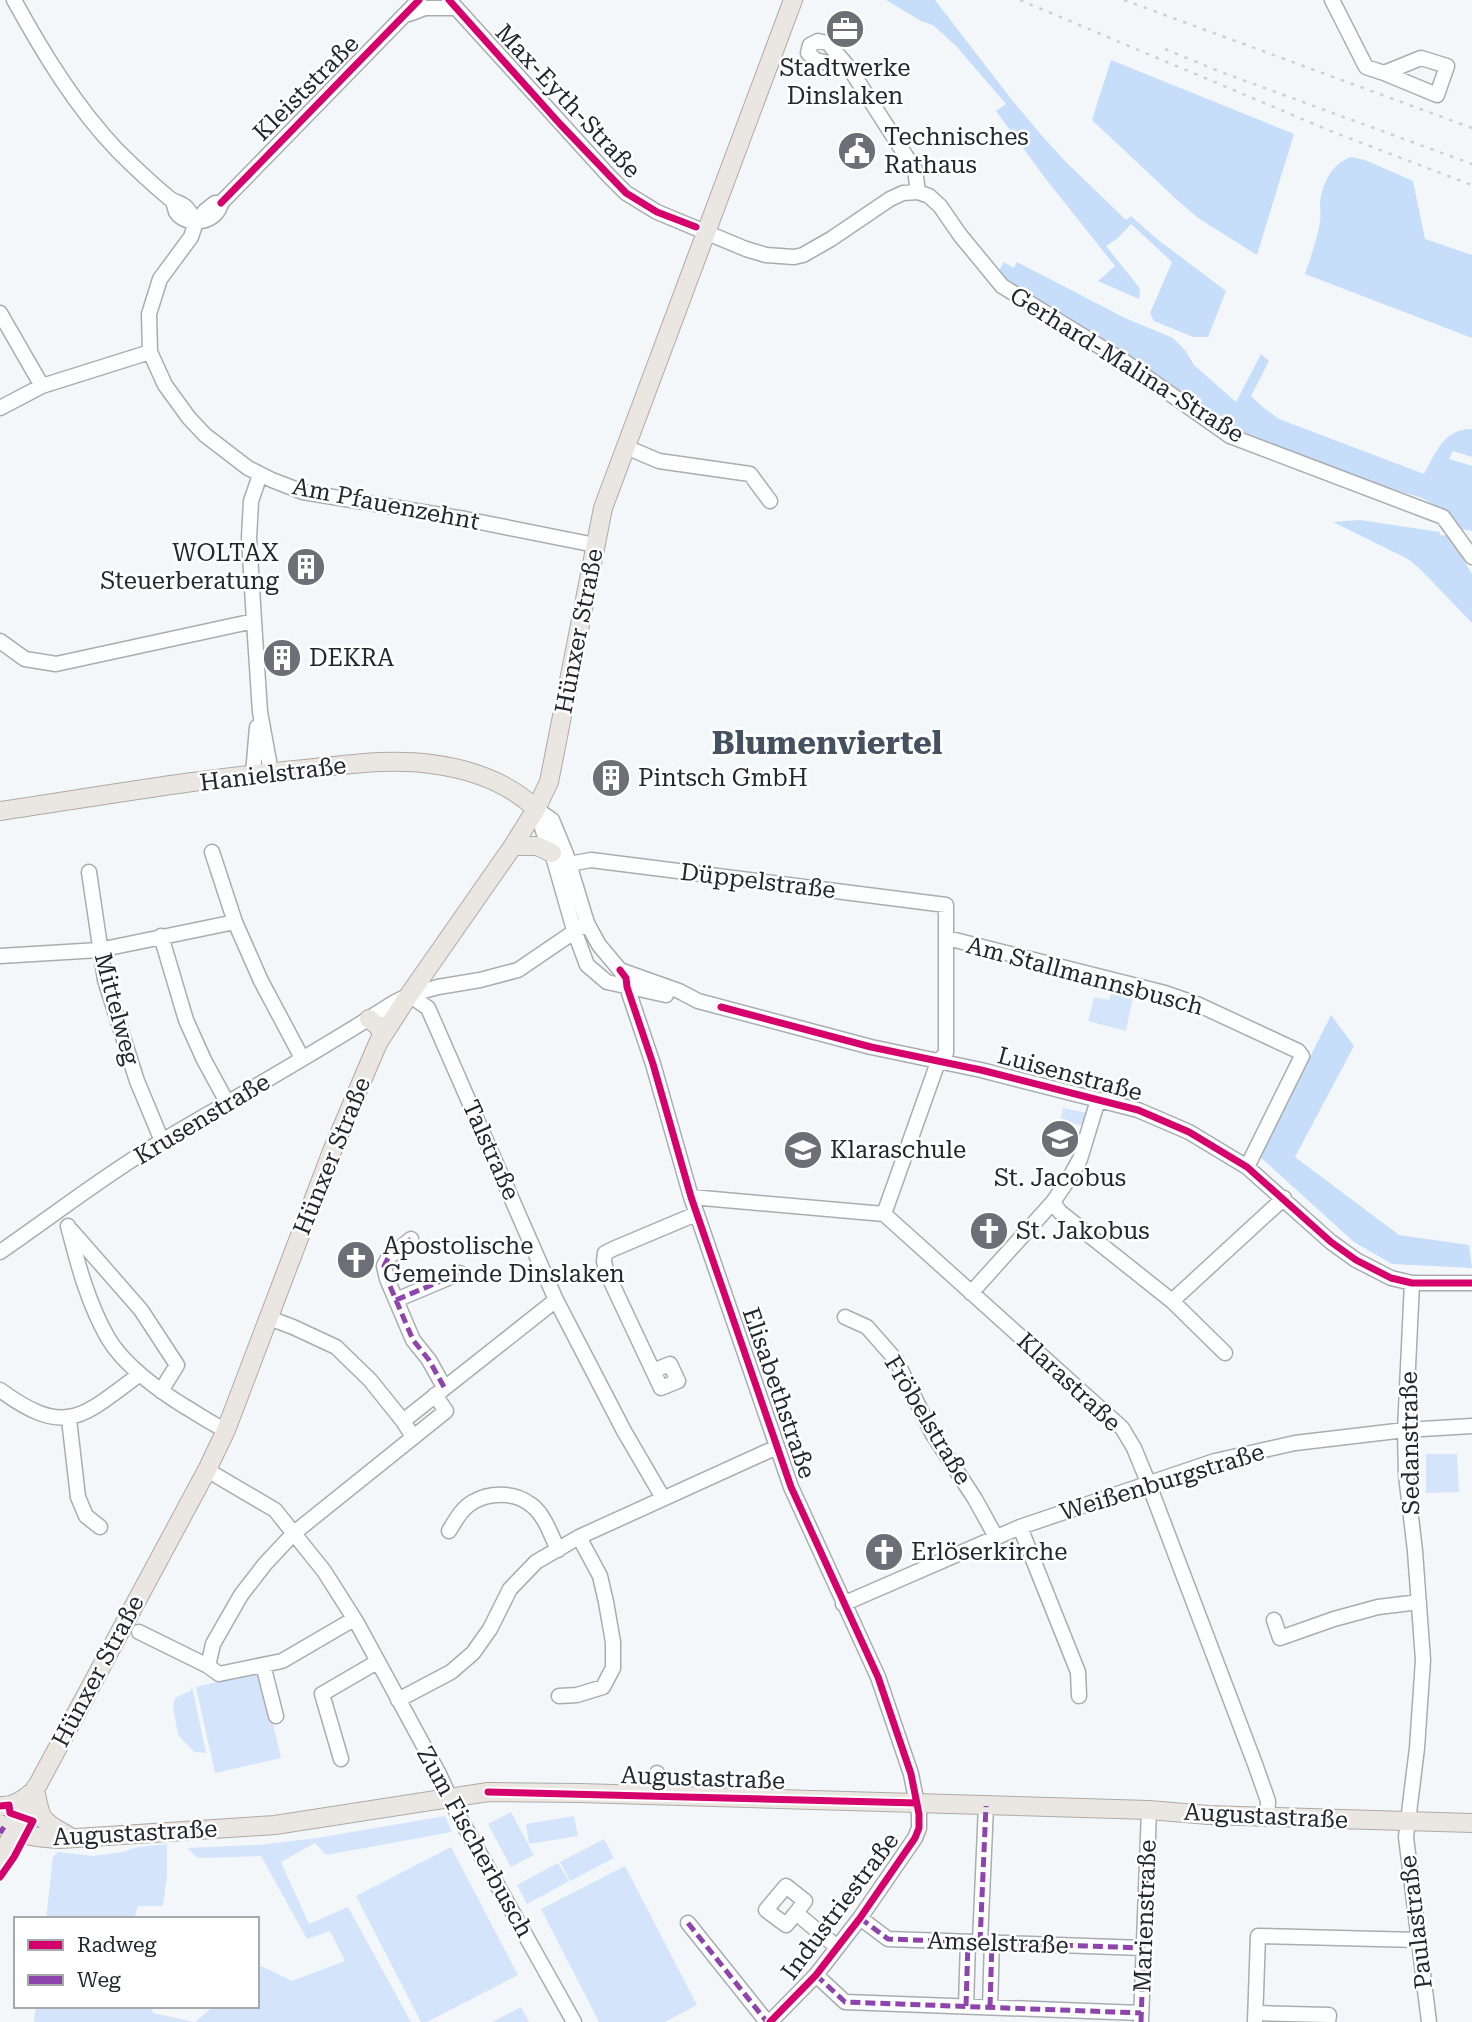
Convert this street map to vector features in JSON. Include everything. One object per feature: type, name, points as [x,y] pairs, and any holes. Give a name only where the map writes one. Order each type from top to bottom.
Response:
[{"type":"main road","name":"Hünxer Straße","points":[[0,1860],[7,1828],[35,1788],[226,1430],[332,1152],[382,1037],[513,846],[537,809],[549,782],[603,508],[793,0]]},
{"type":"main road","name":"Hanielstraße","points":[[0,811],[262,773],[395,761],[433,764],[488,779],[520,795],[537,809]]},
{"type":"main road","points":[[513,846],[537,846],[552,853]]},
{"type":"main road","points":[[369,1019],[379,1027],[382,1037]]},
{"type":"main road","points":[[0,1806],[12,1805],[25,1799],[35,1788]]},
{"type":"main road","points":[[35,1788],[38,1810],[44,1820],[72,1838]]},
{"type":"main road","name":"Augustastraße","points":[[7,1828],[45,1838],[72,1838],[275,1825],[488,1792],[1149,1810],[1472,1824]]},
{"type":"street","points":[[14,0],[36,41],[80,106],[117,150],[173,201],[189,209],[196,222]]},
{"type":"street","name":"Kleiststraße","points":[[150,352],[149,314],[160,279],[191,237],[196,222],[210,219],[220,209],[221,203],[419,0]]},
{"type":"street","points":[[1332,0],[1366,67],[1384,74]]},
{"type":"street","name":"Max-Eyth-Straße","points":[[405,16],[425,8],[452,4],[560,124],[626,192],[657,212],[707,233]]},
{"type":"street","points":[[707,233],[766,255],[794,257],[803,255],[831,239],[890,199],[903,193],[918,192],[915,170],[850,69]]},
{"type":"street","name":"Gerhard-Malina-Straße","points":[[918,192],[929,196],[940,206],[960,236],[1002,286],[1125,362],[1230,436],[1443,517],[1472,557]]},
{"type":"street","points":[[0,313],[42,386]]},
{"type":"street","points":[[0,408],[42,386],[150,352]]},
{"type":"street","name":"Am Pfauenzehnt","points":[[150,352],[165,386],[189,418],[238,462],[260,475],[317,495],[466,519],[596,545]]},
{"type":"street","points":[[626,447],[659,461],[750,474],[770,501]]},
{"type":"street","points":[[260,475],[251,501],[249,538],[262,773]]},
{"type":"street","points":[[0,641],[25,659],[56,663],[254,621]]},
{"type":"street","name":"Luisenstraße","points":[[537,809],[581,927],[620,970],[626,978],[627,987]]},
{"type":"street","name":"Luisenstraße","points":[[537,809],[552,820],[569,864],[587,965],[607,982],[698,1001],[1138,1110],[1189,1132],[1247,1167],[1331,1242],[1356,1260],[1391,1278],[1412,1283],[1472,1283]]},
{"type":"street","points":[[212,852],[235,922],[261,981],[302,1058]]},
{"type":"street","name":"Düppelstraße","points":[[569,864],[591,860],[947,905],[947,938]]},
{"type":"street","name":"Mittelweg","points":[[89,872],[105,980],[136,1081],[162,1141]]},
{"type":"street","points":[[0,956],[99,950],[235,922]]},
{"type":"street","points":[[409,995],[518,970],[581,927]]},
{"type":"street","points":[[161,936],[186,1020],[228,1104]]},
{"type":"street","points":[[691,1197],[884,1214],[938,1062],[946,1053],[947,938]]},
{"type":"street","name":"Am Stallmannsbusch","points":[[947,938],[1165,993],[1197,1004],[1298,1051],[1301,1056],[1247,1167]]},
{"type":"street","name":"Luisenstraße","points":[[620,970],[679,991],[698,1001]]},
{"type":"street","points":[[409,995],[428,1008],[429,1000],[438,987]]},
{"type":"street","name":"Elisabethstraße","points":[[627,987],[653,1065],[696,1214],[790,1487],[878,1677],[911,1774],[917,1803]]},
{"type":"street","name":"Krusenstraße","points":[[0,1252],[162,1141],[409,995]]},
{"type":"street","name":"Talstraße","points":[[428,1008],[556,1300],[624,1431],[663,1498]]},
{"type":"street","points":[[971,1293],[1052,1202],[1080,1159],[1098,1100]]},
{"type":"street","points":[[1172,1301],[1284,1198]]},
{"type":"street","points":[[1052,1202],[1060,1212],[1172,1301],[1225,1353]]},
{"type":"street","points":[[59,1211],[68,1226],[141,1310],[177,1365],[161,1391]]},
{"type":"street","points":[[653,1371],[606,1271],[605,1254],[696,1214]]},
{"type":"street","name":"Klarastraße","points":[[884,1214],[1122,1428],[1149,1482],[1268,1801],[1267,1817]]},
{"type":"street","points":[[68,1226],[91,1303],[109,1340],[140,1374],[161,1391],[226,1430]]},
{"type":"street","points":[[208,1666],[214,1644],[241,1595],[265,1563],[294,1533],[446,1411],[429,1360],[413,1340],[384,1266],[388,1258],[411,1239]]},
{"type":"street","points":[[396,1300],[460,1273]]},
{"type":"street","name":"Sedanstraße","points":[[1407,1822],[1423,1660],[1406,1475],[1405,1430],[1412,1283]]},
{"type":"street","points":[[403,1421],[556,1300]]},
{"type":"street","name":"Fröbelstraße","points":[[845,1317],[867,1327],[896,1360],[932,1433],[996,1537]]},
{"type":"street","points":[[270,1318],[336,1347],[370,1380],[413,1437]]},
{"type":"street","points":[[0,1390],[28,1408],[52,1417],[69,1419],[89,1412],[140,1374]]},
{"type":"street","points":[[69,1419],[78,1497],[86,1516],[100,1527]]},
{"type":"street","name":"Weißenburgstraße","points":[[844,1604],[1020,1527],[1215,1461],[1270,1448],[1405,1430],[1472,1426]]},
{"type":"street","points":[[398,1700],[451,1672],[473,1653],[490,1629],[510,1589],[536,1562],[579,1537],[777,1447]]},
{"type":"street","name":"Zum Fischerbusch","points":[[207,1470],[275,1510],[324,1571],[354,1619],[574,2022]]},
{"type":"street","points":[[449,1531],[460,1513],[472,1502],[491,1496],[511,1495],[531,1504],[545,1523],[558,1550]]},
{"type":"street","points":[[1020,1527],[1077,1672],[1079,1696]]},
{"type":"street","points":[[559,1696],[578,1695],[603,1687],[613,1668],[613,1642],[600,1576],[579,1537]]},
{"type":"street","points":[[1274,1620],[1280,1638],[1367,1610],[1419,1602]]},
{"type":"street","points":[[139,1632],[219,1674],[282,1661],[354,1619]]},
{"type":"street","points":[[341,1759],[322,1693],[377,1662]]},
{"type":"street","points":[[263,1665],[276,1716]]},
{"type":"street","points":[[656,1796],[657,1773]]},
{"type":"street","name":"Industriestraße","points":[[768,2022],[816,1975],[860,1918],[915,1838],[919,1828],[917,1803]]},
{"type":"street","points":[[966,2006],[980,1942],[986,1806]]},
{"type":"street","name":"Marienstraße","points":[[1141,2018],[1149,1810]]},
{"type":"street","name":"Paulastraße","points":[[1407,1822],[1406,1837],[1429,2022]]},
{"type":"street","points":[[796,1913],[837,1947]]},
{"type":"street","name":"Amselstraße","points":[[860,1918],[888,1939],[1143,1948]]},
{"type":"street","points":[[688,1923],[768,2022]]},
{"type":"street","points":[[1328,2022],[1329,2015],[1256,2017],[1258,1936],[1418,1940]]},
{"type":"street","points":[[980,1942],[990,2007]]},
{"type":"street","points":[[816,1975],[845,2002],[990,2007],[1141,2018]]},
{"type":"shaded area","points":[[886,0],[935,0],[1012,100],[1067,163],[1126,220],[1131,216],[1226,291],[1208,337],[1193,337],[1154,321],[1150,313],[1172,262],[1131,224],[1106,246],[1140,289],[1139,299],[1098,281],[1115,266],[996,111],[1006,104],[956,46],[933,25],[921,21]]},
{"type":"shaded area","points":[[1111,60],[1294,134],[1257,255],[1198,218],[1092,120]]},
{"type":"shaded area","points":[[1351,157],[1365,160],[1413,181],[1425,239],[1472,255],[1472,338],[1305,274],[1319,228],[1321,197],[1325,183],[1338,164]]},
{"type":"shaded area","points":[[1004,262],[1014,268],[1017,262],[1125,318],[1173,338],[1185,350],[1194,365],[1236,402],[1261,354],[1269,361],[1251,396],[1264,408],[1279,419],[1424,474],[1447,438],[1462,430],[1472,429],[1472,457],[1453,451],[1449,459],[1472,466],[1472,531],[1461,529],[1436,506],[1422,498],[1293,456],[1203,410],[997,274]]},
{"type":"shaded area","points":[[1360,520],[1440,532],[1440,535],[1449,536],[1472,574],[1472,623],[1408,559],[1333,522]]},
{"type":"shaded area","points":[[1113,987],[1134,991],[1126,1031],[1088,1021],[1094,997],[1109,1000]]},
{"type":"shaded area","points":[[1331,1015],[1354,1046],[1295,1157],[1399,1235],[1469,1245],[1472,1268],[1392,1264],[1354,1242],[1260,1157]]},
{"type":"shaded area","points":[[1063,1108],[1087,1113],[1081,1125],[1060,1121]]},
{"type":"shaded area","points":[[1426,1454],[1457,1454],[1459,1492],[1426,1493]]},
{"type":"shaded area","points":[[261,1672],[281,1758],[215,1773],[196,1687]]},
{"type":"shaded area","points":[[192,1686],[206,1753],[194,1752],[178,1735],[173,1706],[175,1698],[191,1690]]},
{"type":"shaded area","points":[[511,1812],[534,1855],[511,1867],[488,1824]]},
{"type":"shaded area","points":[[445,1816],[452,1832],[326,1855],[315,1843],[281,1862],[309,1924],[348,1907],[411,2022],[195,2022],[212,2008],[259,2008],[259,1965],[292,1981],[345,1961],[330,1931],[307,1939],[261,1856],[198,1858],[187,1848],[258,1845],[317,1838]]},
{"type":"shaded area","points":[[574,1816],[578,1836],[529,1844],[526,1824]]},
{"type":"shaded area","points":[[604,1839],[614,1858],[570,1881],[560,1862]]},
{"type":"shaded area","points":[[167,1844],[163,1906],[138,1906],[135,1917],[46,1917],[53,1857],[58,1852],[93,1856]]},
{"type":"shaded area","points":[[451,1847],[518,1975],[427,2022],[421,2022],[356,1896]]},
{"type":"shaded area","points":[[558,1863],[569,1881],[527,1904],[517,1885]]},
{"type":"shaded area","points":[[625,1866],[697,2005],[665,2022],[599,2022],[541,1909]]},
{"type":"shaded area","points":[[521,2007],[529,2022],[492,2022]]},
{"type":"shaded area","points":[[36,2008],[152,2008],[153,2013],[194,2022],[34,2022]]},
{"type":"railway","points":[[1020,0],[1333,132],[1472,185]]},
{"type":"railway","points":[[1124,0],[1472,128]]},
{"type":"railway","points":[[1165,49],[1472,164]]},
{"type":"marked path","points":[[411,1239],[388,1258],[384,1266],[413,1340],[429,1360],[444,1387]]},
{"type":"marked path","points":[[396,1300],[460,1273]]},
{"type":"marked path","points":[[980,1942],[986,1806]]},
{"type":"marked path","points":[[0,1833],[4,1827]]},
{"type":"marked path","points":[[1141,2022],[1146,1880]]},
{"type":"marked path","points":[[860,1918],[888,1939],[1143,1948]]},
{"type":"marked path","points":[[688,1923],[767,2022]]},
{"type":"marked path","points":[[966,2006],[968,1942]]},
{"type":"marked path","points":[[990,2007],[992,1942]]},
{"type":"marked path","points":[[816,1975],[845,2002],[1141,2013]]},
{"type":"cycle path","points":[[221,203],[419,0]]},
{"type":"cycle path","points":[[449,0],[626,193],[657,212],[696,227]]},
{"type":"cycle path","points":[[620,970],[626,978],[653,1064],[691,1197],[791,1487],[878,1677],[911,1774],[919,1814],[919,1828],[915,1838],[860,1918],[816,1975],[770,2022]]},
{"type":"cycle path","points":[[721,1007],[871,1047],[981,1070],[1138,1110],[1189,1132],[1247,1167],[1331,1242],[1356,1260],[1391,1278],[1412,1283],[1472,1283]]},
{"type":"cycle path","points":[[488,1792],[917,1803]]},
{"type":"cycle path","points":[[0,1806],[9,1805],[10,1813],[33,1821],[0,1877]]},
{"type":"place","name":"Stadtwerke Dinslaken","points":[[845,29]]},
{"type":"place","name":"Technisches Rathaus","points":[[857,151]]},
{"type":"place","name":"WOLTAX Steuerberatung","points":[[306,567]]},
{"type":"place","name":"DEKRA","points":[[282,658]]},
{"type":"place","name":"Pintsch GmbH","points":[[611,778]]},
{"type":"place","name":"St. Jacobus","points":[[1060,1139]]},
{"type":"place","name":"Klaraschule","points":[[803,1150]]},
{"type":"place","name":"St. Jakobus","points":[[989,1231]]},
{"type":"place","name":"Apostolische Gemeinde Dinslaken","points":[[356,1260]]},
{"type":"place","name":"Erlöserkirche","points":[[884,1552]]},
{"type":"district","name":"Blumenviertel","points":[[827,743]]}]
